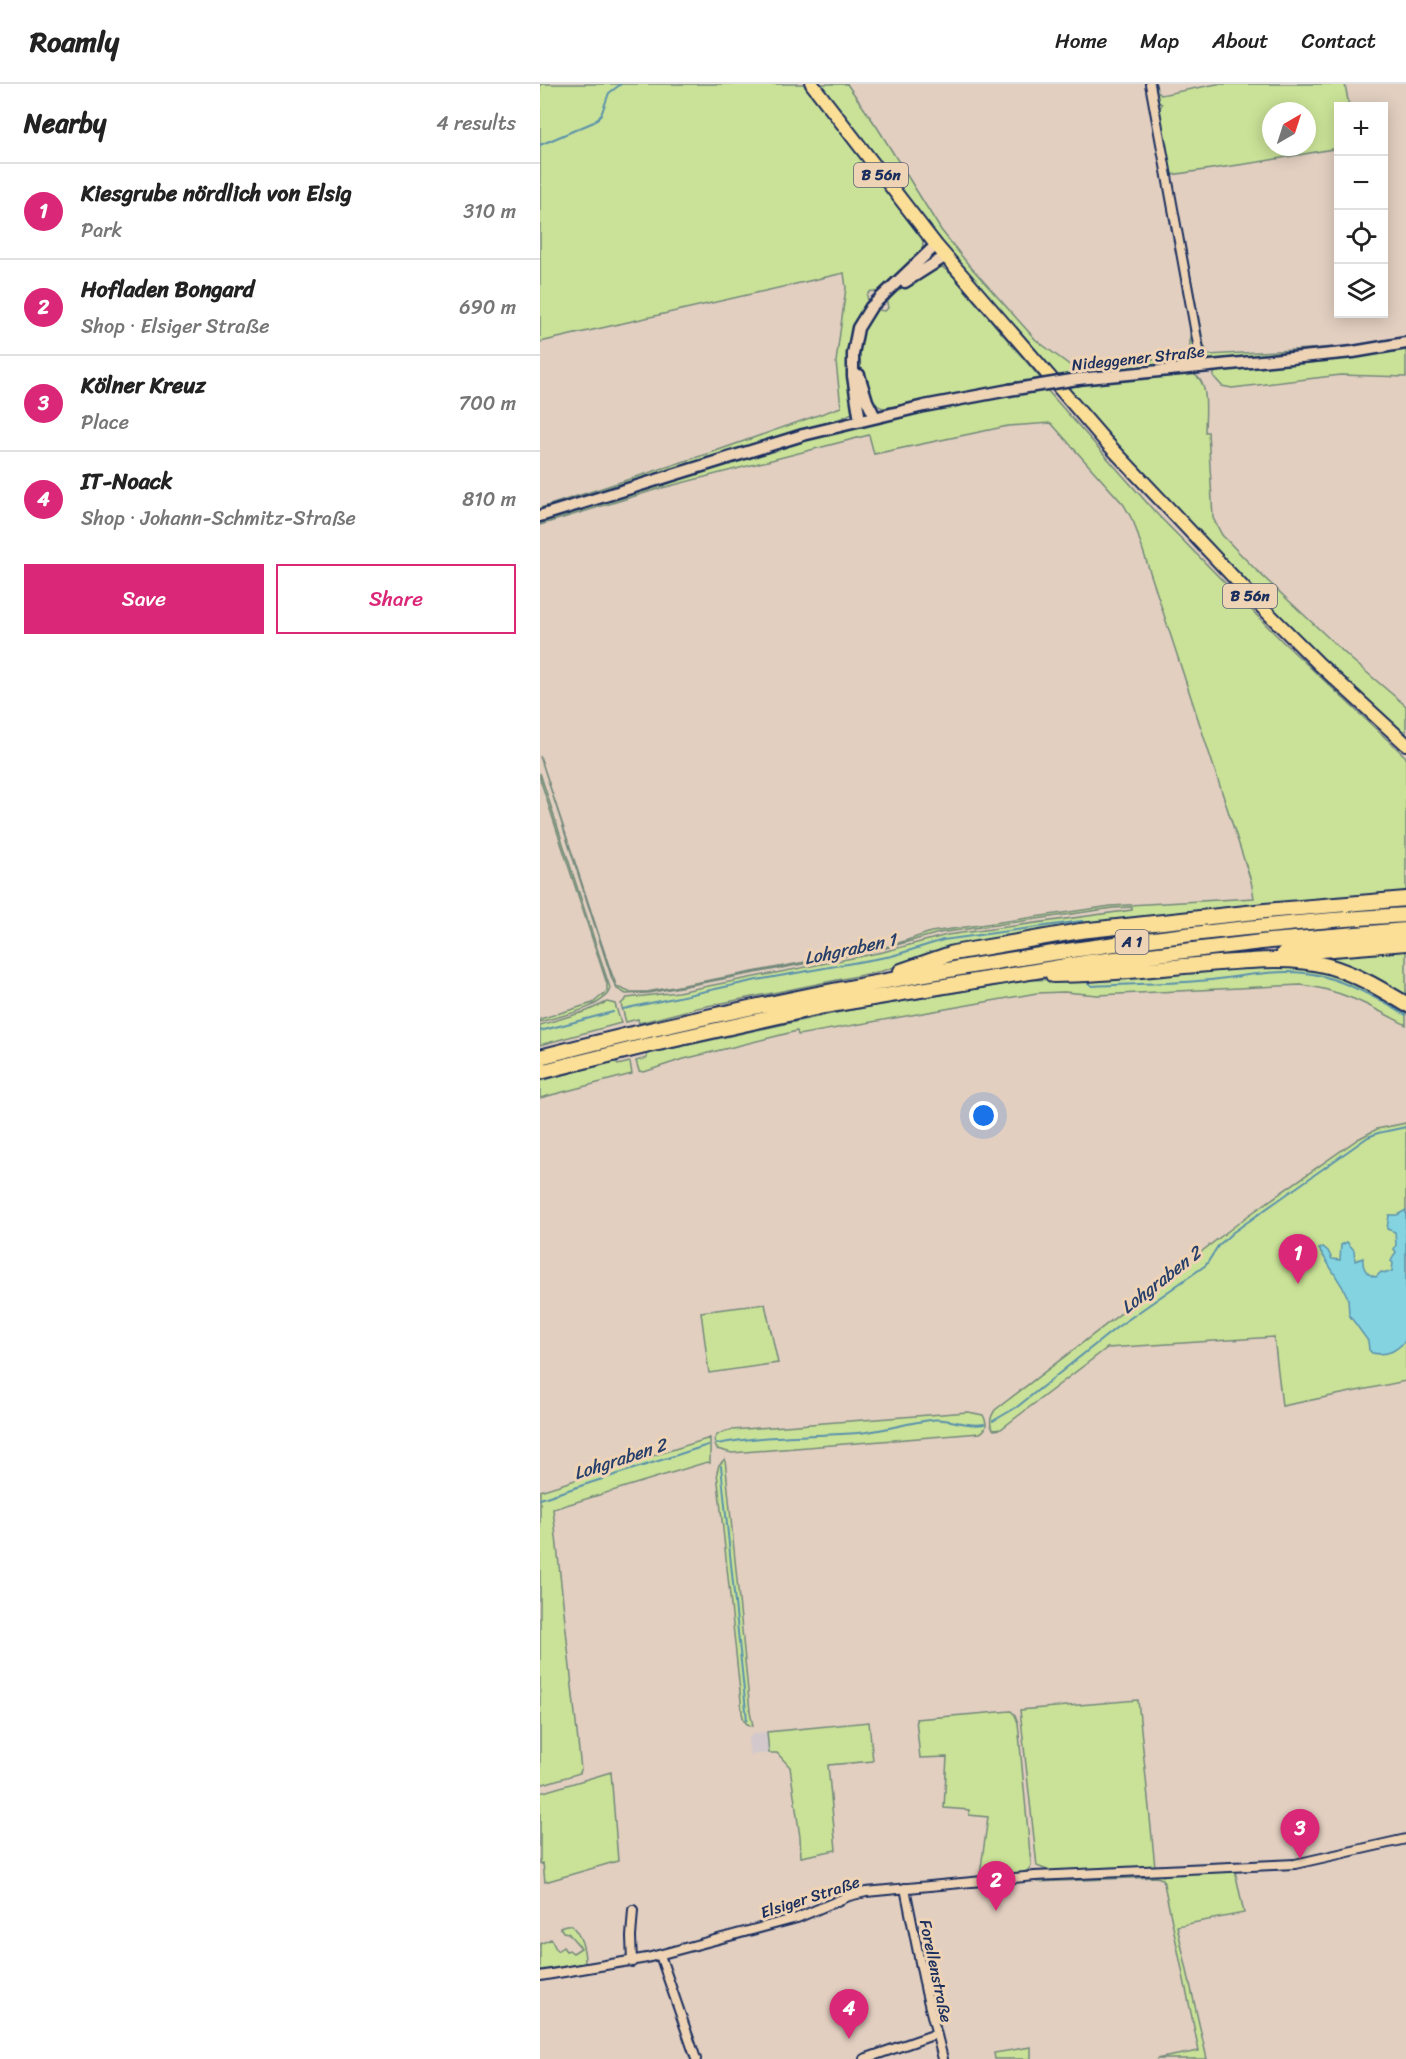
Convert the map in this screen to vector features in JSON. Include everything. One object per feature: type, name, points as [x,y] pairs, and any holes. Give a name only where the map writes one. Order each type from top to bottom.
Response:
[{"type":"highway","points":[[859,985],[953,953],[1080,931],[1265,911],[1406,899]]},
{"type":"highway","name":"A 1","points":[[540,1057],[641,1032],[859,985],[1093,947],[1269,926],[1406,915]]},
{"type":"highway","name":"A 1","points":[[540,1072],[824,1006],[1015,974],[1164,952],[1406,930]]},
{"type":"highway","points":[[1229,961],[1276,953],[1406,943]]},
{"type":"highway","points":[[1015,974],[1091,974],[1229,961],[1283,959],[1328,966],[1353,975],[1406,1004]]},
{"type":"main road","name":"B 56n","points":[[812,84],[936,245],[1068,399],[1182,525],[1319,664],[1406,744]]},
{"type":"main road","points":[[860,421],[854,376],[854,344],[860,323],[871,307],[936,245]]},
{"type":"main road","points":[[889,291],[946,256]]},
{"type":"main road","name":"Nideggener Straße","points":[[540,516],[803,435],[875,417],[1009,390],[1078,379],[1362,351],[1406,343]]},
{"type":"main road","points":[[854,366],[875,417]]},
{"type":"street","points":[[1150,84],[1202,366]]},
{"type":"street","name":"Elsiger Straße","points":[[540,1976],[632,1962],[660,1955],[797,1918],[860,1893],[1035,1876],[1295,1864],[1406,1839]]},
{"type":"street","name":"Forellenstraße","points":[[905,1888],[943,2059]]},
{"type":"street","points":[[632,1962],[633,1910]]},
{"type":"street","points":[[660,1955],[696,2059]]},
{"type":"street","points":[[864,2059],[936,2034]]},
{"type":"shaded area","points":[[767,1732],[769,1753],[750,1755],[748,1739],[754,1733]]},
{"type":"green space","points":[[540,84],[803,84],[921,236],[923,242],[922,252],[883,290],[871,291],[867,295],[868,302],[852,328],[848,368],[854,412],[842,418],[540,512],[540,508],[710,453],[841,407],[836,362],[846,288],[844,273],[540,342]]},
{"type":"green space","points":[[820,84],[847,84],[877,127],[941,230],[968,264],[1036,340],[1071,366],[1083,366],[1174,358],[1184,355],[1190,348],[1190,325],[1147,84],[1196,349],[1194,357],[1183,364],[1057,376],[937,236]]},
{"type":"green space","points":[[1153,84],[1156,84],[1157,91],[1161,95],[1217,84],[1345,84],[1348,102],[1334,102],[1334,149],[1316,152],[1316,102],[1262,102],[1262,156],[1293,156],[1171,175],[1159,110],[1162,104],[1156,101]]},
{"type":"green space","points":[[1174,191],[1204,346],[1209,355],[1361,346],[1406,338],[1406,340],[1381,345],[1214,361],[1205,357]]},
{"type":"green space","points":[[937,266],[941,266],[953,276],[1041,379],[884,408],[877,405],[866,389],[863,379],[860,346],[863,330],[877,310],[885,311],[888,308],[887,303],[896,292]]},
{"type":"green space","points":[[1406,347],[1406,377],[1341,375],[1232,388],[1222,386],[1214,377],[1214,373],[1218,370]]},
{"type":"green space","points":[[1190,373],[1197,376],[1204,389],[1205,432],[1208,432],[1213,518],[1222,535],[1351,659],[1406,706],[1406,734],[1273,610],[1171,504],[1067,387],[1084,385],[1084,383]]},
{"type":"green space","points":[[1047,390],[1156,513],[1283,642],[1406,757],[1406,894],[1353,896],[1227,909],[938,953],[882,971],[697,1008],[639,1023],[638,1019],[626,1022],[621,1004],[627,998],[678,992],[883,952],[947,935],[1132,910],[1132,907],[939,933],[882,949],[648,993],[626,994],[617,989],[612,979],[540,756],[610,969],[617,987],[629,992],[647,992],[890,946],[931,932],[1111,906],[1254,898],[1251,881],[1134,523],[1124,505],[1051,423],[1008,426],[874,454],[869,435],[658,489],[540,525],[540,520],[829,434],[941,407]]},
{"type":"green space","points":[[540,773],[610,988],[606,995],[590,1006],[540,1022],[540,1019],[593,1003],[607,991],[607,984],[540,779]]},
{"type":"green space","points":[[1406,948],[1406,999],[1303,957]]},
{"type":"green space","points":[[1277,963],[1333,971],[1406,1008],[1406,1025],[1368,1005],[1329,990],[1301,985],[1098,995],[1064,992],[1037,993],[798,1035],[797,1031],[680,1060],[644,1072],[639,1071],[636,1061],[647,1058],[647,1054],[845,1011],[1031,980],[1091,978]]},
{"type":"green space","points":[[607,1002],[615,1004],[621,1023],[540,1045],[540,1025],[587,1011]]},
{"type":"green space","points":[[616,1061],[618,1065],[630,1062],[632,1074],[540,1098],[540,1081]]},
{"type":"green space","points":[[1406,1123],[1406,1381],[1282,1406],[1274,1337],[1107,1348],[1001,1429],[992,1428],[991,1420],[995,1410],[1249,1215],[1358,1139],[1377,1129]]},
{"type":"green space","points":[[765,1304],[778,1363],[709,1373],[701,1312]]},
{"type":"green space","points":[[968,1412],[983,1415],[986,1425],[983,1431],[732,1453],[717,1449],[714,1441],[720,1433],[732,1430]]},
{"type":"green space","points":[[710,1438],[710,1463],[707,1462],[553,1509],[581,1770],[580,1773],[540,1785],[540,1491]]},
{"type":"green space","points":[[725,1459],[753,1726],[746,1723],[743,1717],[717,1472],[719,1465]]},
{"type":"green space","points":[[1138,1700],[1155,1867],[1052,1872],[1037,1866],[1020,1710]]},
{"type":"green space","points":[[1011,1711],[1018,1723],[1031,1865],[1023,1873],[980,1875],[988,1817],[969,1815],[969,1810],[944,1808],[947,1757],[920,1758],[916,1719]]},
{"type":"green space","points":[[869,1722],[873,1761],[828,1765],[836,1850],[801,1857],[790,1767],[777,1753],[769,1753],[767,1732]]},
{"type":"green space","points":[[611,1772],[618,1861],[545,1882],[543,1863],[540,1864],[540,1793]]},
{"type":"green space","points":[[1235,1871],[1244,1913],[1177,1926],[1207,2059],[1156,2059],[1199,2051],[1163,1879],[1156,1877],[1037,1882],[1038,1880]]},
{"type":"green space","points":[[571,1925],[581,1939],[585,1963],[540,1970],[540,1944],[551,1939],[557,1951],[563,1947],[566,1951],[573,1953],[581,1948],[568,1933],[563,1932],[560,1927]]},
{"type":"green space","points":[[1031,2047],[1031,2059],[995,2059],[994,2053]]},
{"type":"water","points":[[1406,1210],[1406,1340],[1391,1352],[1372,1353],[1369,1350],[1368,1341],[1349,1315],[1348,1298],[1342,1286],[1319,1249],[1323,1247],[1332,1259],[1340,1260],[1341,1245],[1347,1242],[1354,1250],[1355,1261],[1363,1258],[1364,1267],[1370,1274],[1376,1277],[1381,1272],[1392,1271],[1391,1261],[1396,1252],[1394,1249],[1396,1245],[1395,1232],[1387,1229],[1389,1215],[1397,1215]]},
{"type":"waterway","points":[[540,145],[594,122],[601,115],[609,93],[621,84]]},
{"type":"waterway","name":"Lohgraben 1","points":[[623,1009],[757,980],[892,956],[943,940],[1082,921],[1084,923]]},
{"type":"waterway","name":"Lohgraben 1","points":[[1087,982],[1092,986],[1198,981],[1276,972],[1307,973],[1344,983],[1406,1015]]},
{"type":"waterway","name":"Lohgraben 1","points":[[540,1031],[613,1012]]},
{"type":"waterway","name":"Lohgraben 2","points":[[993,1421],[1017,1407],[1116,1328],[1206,1265],[1218,1246],[1232,1233],[1368,1137],[1406,1127]]},
{"type":"waterway","name":"Lohgraben 2","points":[[717,1444],[770,1437],[867,1432],[937,1419],[971,1425],[984,1424]]},
{"type":"waterway","name":"Lohgraben 2","points":[[540,1499],[708,1445]]},
{"type":"waterway","points":[[721,1466],[747,1720]]},
{"type":"place","name":"Kiesgrube nördlich von Elsig","points":[[1298,1284]]},
{"type":"place","name":"Kölner Kreuz","points":[[1300,1859]]},
{"type":"place","name":"Hofladen Bongard","points":[[996,1911]]},
{"type":"place","name":"IT-Noack","points":[[849,2039]]}]
